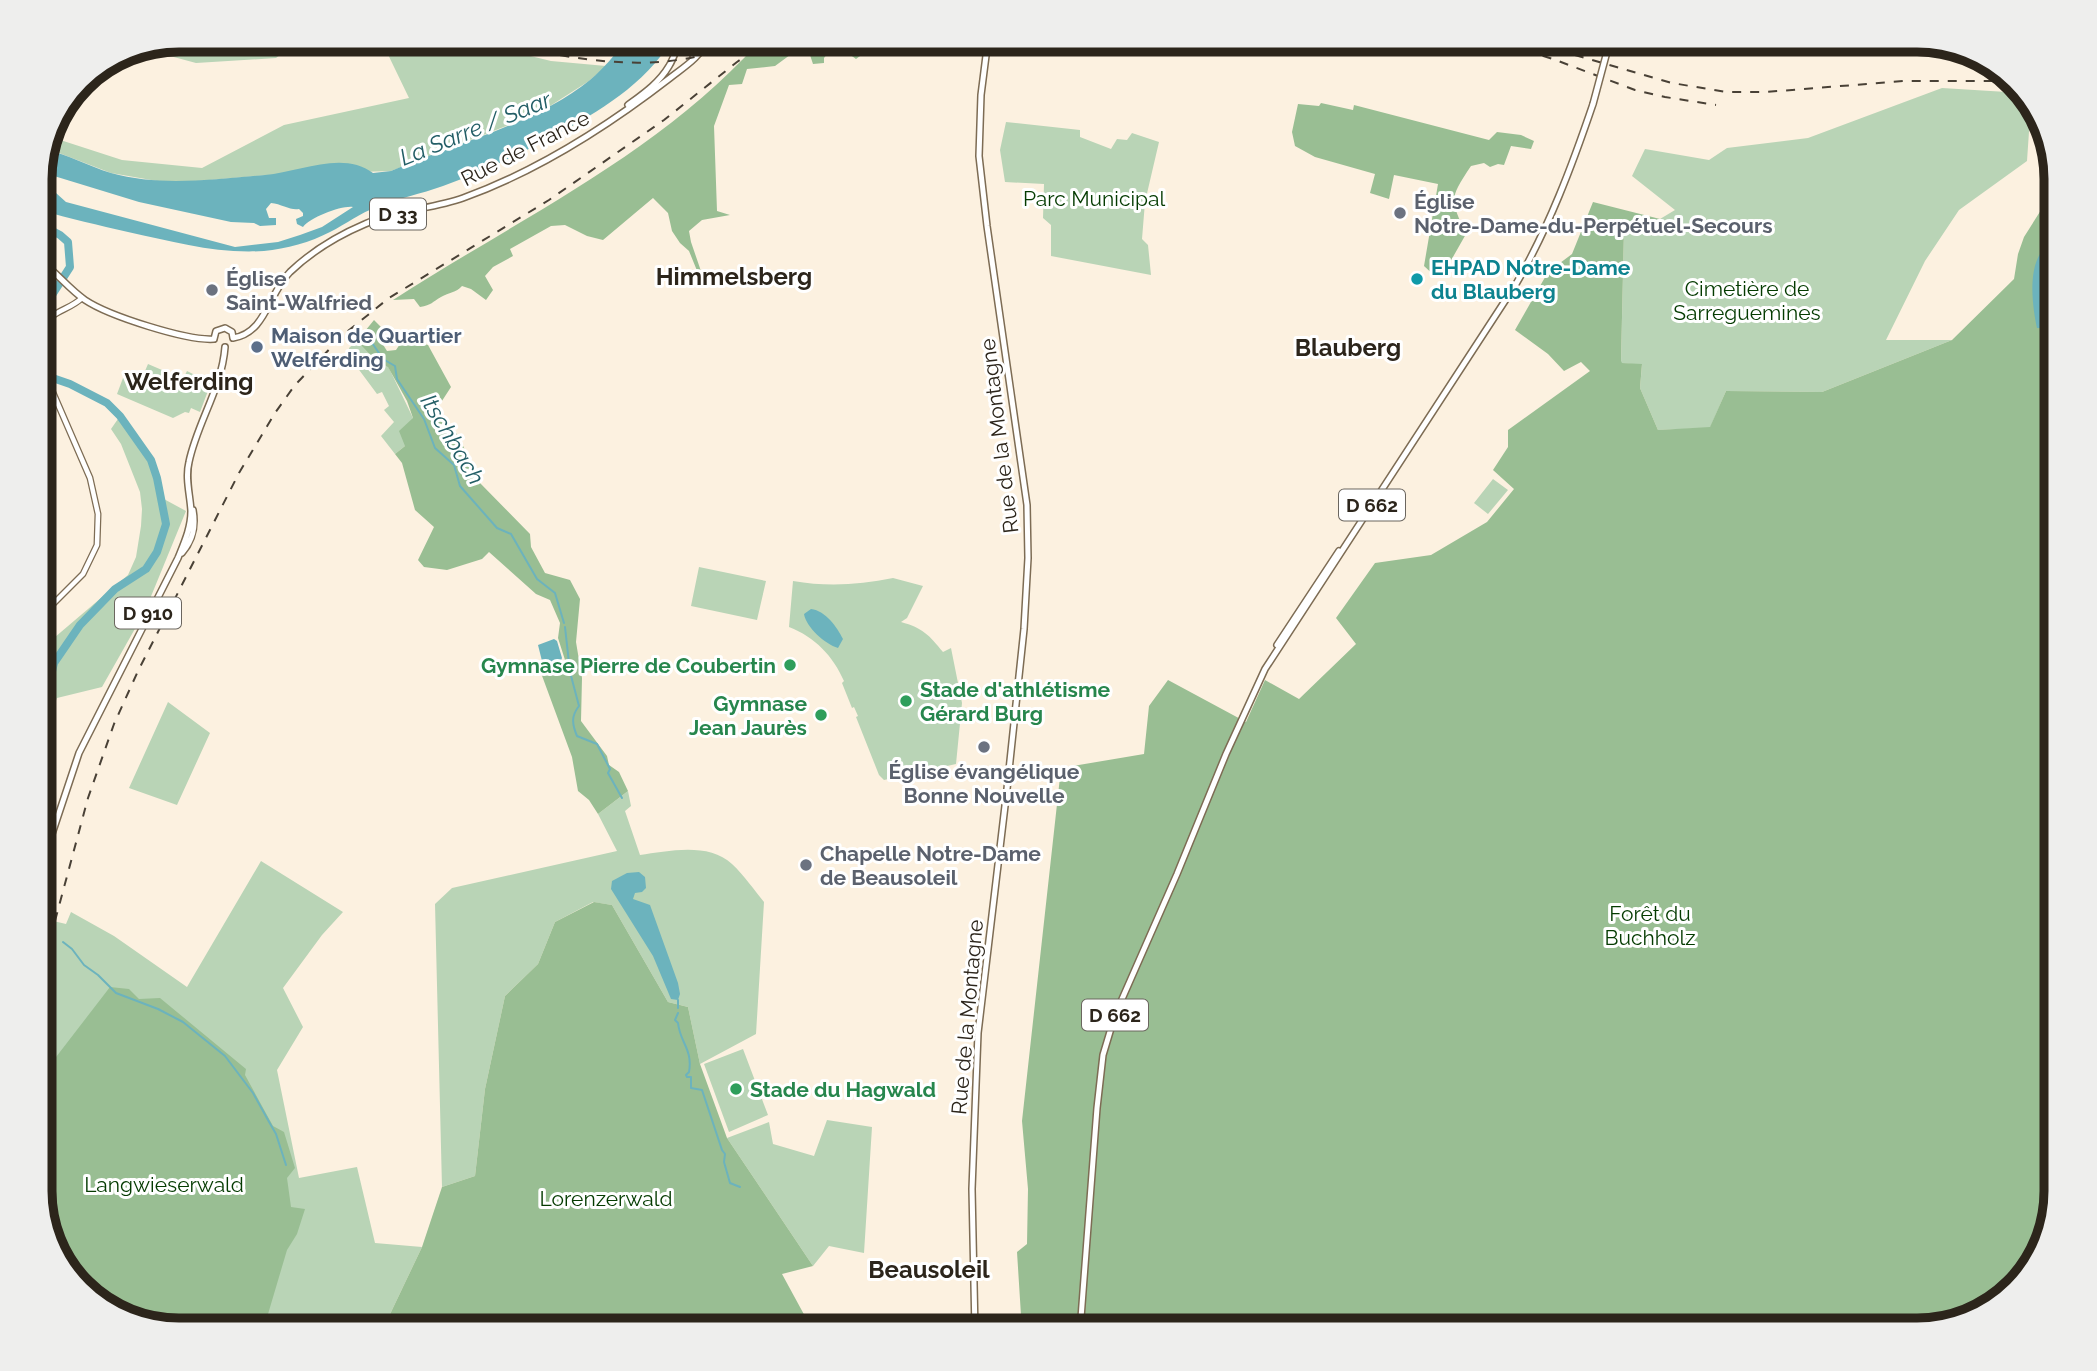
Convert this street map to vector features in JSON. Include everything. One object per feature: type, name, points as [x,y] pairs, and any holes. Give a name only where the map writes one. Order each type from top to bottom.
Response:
[{"type":"main road","name":"D 662","points":[[1081,1318],[1103,1055],[1121,1002],[1265,669],[1531,258],[1557,200],[1593,104],[1607,52]]},
{"type":"main road","name":"D 33","points":[[595,131],[654,85],[670,64],[675,53]]},
{"type":"main road","points":[[654,85],[695,53]]},
{"type":"main road","name":"Rue de France","points":[[233,338],[244,337],[254,330],[275,291],[304,259],[340,237],[376,220],[453,201],[517,174],[595,131],[647,96],[699,53]]},
{"type":"main road","name":"Rue de la Montagne","points":[[975,1318],[972,1189],[978,1032],[1010,763],[1024,629],[1028,558],[1026,495],[979,156],[981,95],[986,53]]},
{"type":"main road","points":[[53,271],[82,298],[106,312],[163,330],[214,339]]},
{"type":"main road","points":[[225,328],[232,332],[233,338],[225,347],[217,345],[214,339],[216,331],[225,328]]},
{"type":"main road","name":"D 910","points":[[53,831],[79,753],[177,558],[190,543],[195,528],[187,478],[188,463],[216,383],[225,347]]},
{"type":"street","points":[[53,314],[82,298]]},
{"type":"street","points":[[53,396],[90,478],[98,515],[97,545],[83,574],[53,604]]},
{"type":"green space","points":[[171,53],[283,53],[276,58],[196,63],[170,56]]},
{"type":"green space","points":[[387,53],[517,53],[551,61],[606,66],[589,81],[550,106],[391,171],[157,181],[111,173],[55,152],[59,139],[122,160],[202,168],[284,125],[409,98]]},
{"type":"green space","points":[[584,53],[616,53],[614,56]]},
{"type":"green space","points":[[748,53],[828,53],[824,63],[813,64],[810,55],[790,55],[775,66],[747,69],[742,84],[729,85],[714,126],[717,211],[730,215],[702,220],[689,231],[703,277],[700,278],[689,251],[672,231],[668,213],[653,198],[603,240],[587,236],[565,225],[551,226],[510,249],[513,256],[493,267],[485,276],[493,290],[486,300],[462,286],[420,307],[414,299],[393,300],[585,183],[676,119]]},
{"type":"green space","points":[[847,53],[864,53],[856,59]]},
{"type":"green space","name":"Cimetière de Sarreguemines","points":[[1942,88],[2009,92],[2030,120],[2027,161],[1959,210],[1925,261],[1886,340],[1952,340],[1822,392],[1726,391],[1710,428],[1658,430],[1640,388],[1642,365],[1621,363],[1624,230],[1660,219],[1675,210],[1632,176],[1645,149],[1709,160],[1727,148],[1808,138]]},
{"type":"green space","points":[[1321,103],[1353,110],[1354,105],[1489,140],[1497,132],[1521,135],[1534,141],[1531,149],[1511,146],[1504,165],[1490,167],[1484,163],[1471,166],[1454,199],[1466,234],[1445,271],[1437,278],[1424,266],[1438,184],[1394,175],[1389,199],[1370,193],[1375,174],[1315,157],[1295,146],[1292,132],[1298,104],[1319,106]]},
{"type":"green space","name":"Parc Municipal","points":[[1006,122],[1080,130],[1080,137],[1111,149],[1117,139],[1127,140],[1132,133],[1159,142],[1145,202],[1142,239],[1148,245],[1151,275],[1051,256],[1051,225],[1043,218],[1044,184],[1005,182],[1000,150]]},
{"type":"green space","name":"Forêt du Buchholz","points":[[1593,202],[1660,219],[1624,230],[1621,361],[1642,364],[1640,388],[1658,430],[1710,427],[1726,391],[1822,392],[1952,340],[2014,279],[2024,237],[2044,205],[2044,1200],[2038,1233],[2013,1275],[1995,1292],[1966,1309],[1951,1314],[1918,1318],[1021,1318],[1017,1252],[1027,1244],[1028,1189],[1022,1121],[1061,768],[1144,754],[1149,706],[1168,680],[1246,722],[1265,680],[1299,699],[1356,644],[1336,618],[1375,563],[1431,555],[1487,522],[1514,489],[1493,470],[1508,447],[1508,430],[1590,371],[1581,362],[1564,371],[1548,354],[1515,330],[1548,272],[1572,254]]},
{"type":"green space","points":[[374,320],[386,332],[382,343],[387,351],[396,350],[404,338],[428,345],[451,387],[438,407],[459,437],[480,483],[530,534],[531,547],[545,573],[570,580],[580,599],[576,642],[582,678],[581,721],[607,756],[609,765],[619,772],[628,791],[598,814],[589,800],[578,791],[572,757],[541,673],[560,668],[565,660],[558,638],[560,623],[550,600],[536,594],[489,552],[482,559],[447,570],[424,567],[418,560],[434,527],[415,510],[402,463],[395,454],[405,446],[399,431],[413,418],[407,401],[388,367],[375,360],[357,341]]},
{"type":"green space","points":[[357,341],[375,360],[388,366],[413,418],[405,446],[395,454],[381,436],[394,422],[384,410],[389,406],[382,392],[377,394],[351,359],[349,348]]},
{"type":"green space","points":[[148,364],[183,379],[187,371],[211,383],[200,412],[191,408],[189,413],[185,412],[173,418],[117,394],[123,378],[139,385]]},
{"type":"green space","points":[[120,416],[151,460],[162,498],[186,511],[145,611],[102,687],[57,698],[53,709],[53,639],[128,575],[136,557],[141,526],[140,492],[121,444],[111,429]]},
{"type":"green space","points":[[1493,479],[1508,490],[1488,514],[1474,503]]},
{"type":"green space","points":[[699,567],[766,581],[757,620],[691,606]]},
{"type":"green space","name":"Stade d'athlétisme Gérard Burg","points":[[893,578],[923,586],[907,618],[901,622],[925,633],[943,652],[951,648],[962,703],[956,764],[884,780],[879,775],[856,717],[858,716],[842,683],[844,681],[834,663],[815,642],[789,627],[793,581],[843,584]]},
{"type":"green space","points":[[168,702],[210,733],[177,805],[129,788]]},
{"type":"green space","points":[[628,791],[631,806],[625,811],[640,855],[700,850],[723,857],[745,878],[764,902],[756,1034],[700,1064],[688,1007],[668,1002],[612,905],[593,902],[555,922],[538,964],[505,996],[485,1089],[475,1176],[442,1187],[435,904],[452,888],[617,851],[598,814]]},
{"type":"green space","points":[[261,861],[343,912],[322,935],[283,988],[303,1027],[277,1070],[299,1178],[357,1167],[375,1243],[422,1247],[388,1318],[179,1318],[146,1314],[109,1297],[84,1275],[69,1255],[59,1233],[53,1200],[53,921],[66,924],[71,912],[114,936],[187,987]]},
{"type":"green space","name":"Lorenzerwald","points":[[594,902],[612,905],[668,1002],[688,1007],[700,1064],[727,1138],[813,1266],[782,1274],[806,1318],[388,1318],[422,1247],[442,1187],[475,1176],[485,1089],[505,996],[538,964],[555,922]]},
{"type":"green space","name":"Langwieserwald","points":[[110,987],[129,989],[139,999],[160,998],[246,1069],[245,1075],[273,1126],[284,1132],[295,1168],[287,1178],[291,1207],[305,1209],[297,1234],[287,1250],[267,1318],[179,1318],[138,1312],[109,1297],[79,1269],[69,1255],[55,1217],[53,1061]]},
{"type":"green space","name":"Stade du Hagwald","points":[[743,1049],[768,1115],[729,1132],[704,1064]]},
{"type":"green space","points":[[827,1120],[872,1127],[864,1253],[829,1246],[813,1266],[727,1138],[769,1122],[773,1144],[814,1156]]},
{"type":"water","points":[[616,53],[663,53],[620,96],[554,136],[472,175],[371,209],[323,236],[281,249],[212,249],[53,213],[53,192],[66,202],[235,247],[278,242],[322,227],[353,207],[342,208],[312,219],[303,227],[297,224],[296,219],[303,216],[299,209],[271,203],[266,209],[269,218],[276,218],[276,225],[231,222],[139,202],[53,176],[55,152],[111,173],[149,180],[188,181],[265,175],[335,163],[361,166],[373,173],[391,171],[494,132],[545,109],[590,80]]},
{"type":"water","points":[[2044,250],[2044,322],[2037,328],[2033,283],[2034,271]]},
{"type":"water","points":[[811,609],[826,616],[838,630],[843,639],[838,648],[822,639],[808,624],[804,614]]},
{"type":"water","points":[[554,639],[562,658],[559,665],[547,669],[543,665],[538,645]]},
{"type":"water","points":[[639,872],[645,877],[646,888],[635,893],[633,899],[650,905],[678,983],[678,1000],[671,999],[653,956],[611,889],[612,881],[627,873]]},
{"type":"waterway","points":[[53,231],[68,242],[70,267],[53,293]]},
{"type":"waterway","name":"Itschbach","points":[[366,334],[383,359],[395,366],[397,379],[424,419],[435,448],[454,465],[460,486],[497,528],[511,534],[537,579],[555,593],[564,623]]},
{"type":"waterway","points":[[53,378],[107,403],[120,416],[151,460],[166,524],[157,552],[146,569],[115,589],[80,625],[53,667]]},
{"type":"waterway","name":"Itschbach","points":[[565,627],[570,672],[579,706],[574,717],[575,732],[577,736],[597,744],[610,769],[608,773],[622,798]]},
{"type":"waterway","points":[[63,942],[116,993],[183,1022],[225,1056],[253,1093],[276,1134],[286,1165]]},
{"type":"waterway","name":"Itschbach","points":[[678,1000],[678,1008]]},
{"type":"waterway","name":"Itschbach","points":[[678,1013],[675,1020],[690,1064],[686,1075],[691,1077],[691,1088],[702,1090],[725,1154],[724,1162],[730,1183],[740,1187]]},
{"type":"railway","points":[[1531,52],[1635,90],[1716,105]]},
{"type":"railway","points":[[1565,52],[1672,83],[1726,92],[1766,92],[1904,81],[1997,81]]},
{"type":"railway","points":[[548,53],[618,62],[651,62],[711,53]]},
{"type":"railway","points":[[53,928],[88,798],[114,724],[138,671],[239,473],[295,385],[343,335],[389,298],[549,200],[664,120],[750,53]]},
{"type":"place","name":"Église Notre-Dame-du-Perpétuel-Secours","points":[[1400,213]]},
{"type":"place","name":"EHPAD Notre-Dame du Blauberg","points":[[1417,279]]},
{"type":"place","name":"Église Saint-Walfried","points":[[212,290]]},
{"type":"place","name":"Maison de Quartier Welferding","points":[[257,347]]},
{"type":"place","name":"Gymnase Pierre de Coubertin","points":[[790,665]]},
{"type":"place","name":"Stade d'athlétisme Gérard Burg","points":[[906,701]]},
{"type":"place","name":"Gymnase Jean Jaurès","points":[[821,715]]},
{"type":"place","name":"Église évangélique Bonne Nouvelle","points":[[984,747]]},
{"type":"place","name":"Chapelle Notre-Dame de Beausoleil","points":[[806,865]]},
{"type":"place","name":"Stade du Hagwald","points":[[736,1089]]},
{"type":"district","name":"Himmelsberg","points":[[734,276]]},
{"type":"district","name":"Blauberg","points":[[1348,347]]},
{"type":"district","name":"Welferding","points":[[189,381]]},
{"type":"district","name":"Beausoleil","points":[[929,1269]]},
{"type":"water label","name":"La Sarre / Saar","points":[[475,128]]}]
